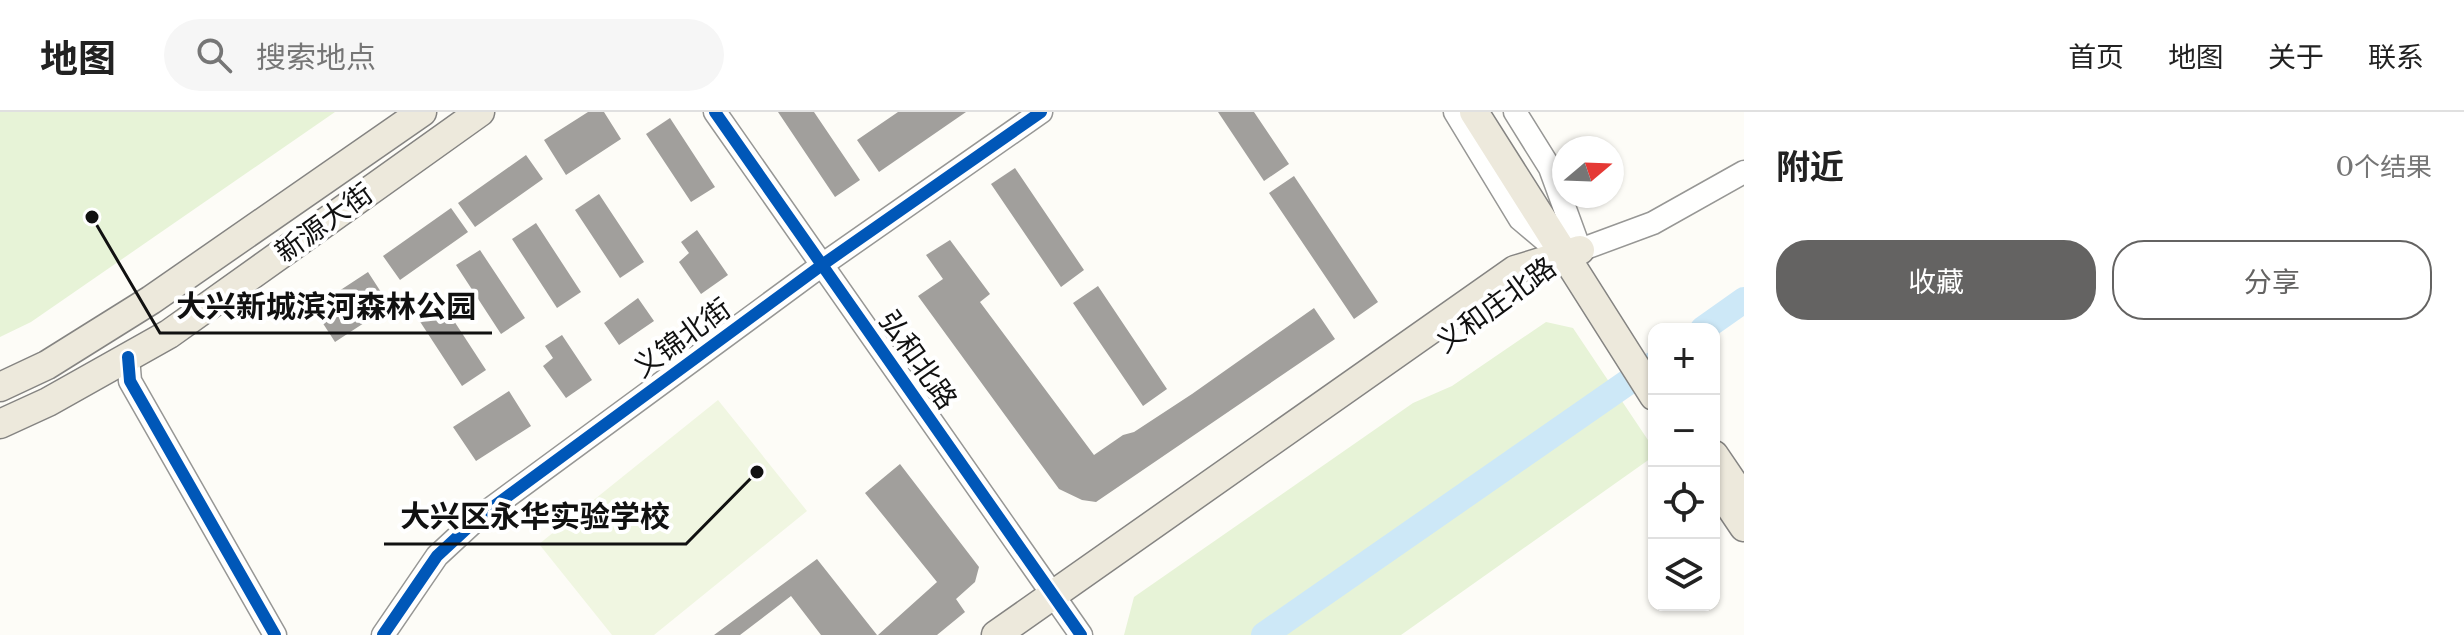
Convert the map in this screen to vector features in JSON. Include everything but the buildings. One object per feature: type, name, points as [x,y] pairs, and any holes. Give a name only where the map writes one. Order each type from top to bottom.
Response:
[{"type":"main road","name":"新源大街","points":[[0,387],[47,365],[151,300],[422,112]]},
{"type":"main road","name":"新源大街","points":[[0,424],[48,402],[169,334],[480,112]]},
{"type":"main road","points":[[1474,112],[1630,343],[1654,395]]},
{"type":"main road","points":[[1495,112],[1572,253]]},
{"type":"main road","name":"义和庄北路","points":[[996,635],[1058,601],[1515,270],[1572,253]]},
{"type":"main road","points":[[1630,343],[1648,359]]},
{"type":"main road","points":[[1720,464],[1744,499]]},
{"type":"main road","points":[[1720,492],[1744,527]]},
{"type":"main road","name":"义和庄北路","points":[[1023,635],[1058,601]]},
{"type":"street","name":"弘和北路","points":[[715,112],[1081,635]]},
{"type":"street","name":"义锦北街","points":[[383,635],[437,556],[478,518],[822,265],[1041,112]]},
{"type":"street","points":[[1455,112],[1520,219],[1572,253]]},
{"type":"street","points":[[1515,112],[1550,168],[1572,253]]},
{"type":"street","points":[[1572,253],[1653,223],[1744,172]]},
{"type":"street","points":[[128,357],[130,381],[275,635]]},
{"type":"green space","points":[[0,112],[335,112],[31,322],[0,337]]},
{"type":"green space","points":[[1546,322],[1573,328],[1648,440],[1648,460],[1401,635],[1124,635],[1134,597],[1413,403],[1452,386]]},
{"type":"green space","points":[[718,400],[807,511],[654,635],[612,635],[539,544]]},
{"type":"waterway","points":[[1711,323],[1744,300]]},
{"type":"waterway","points":[[1264,635],[1648,368]]},
{"type":"cycle path","points":[[715,112],[1081,635]]},
{"type":"cycle path","points":[[383,635],[437,556],[478,518],[822,265],[1041,112]]},
{"type":"cycle path","points":[[128,357],[130,381],[275,635]]},
{"type":"place","name":"大兴新城滨河森林公园","points":[[92,217]]},
{"type":"place","name":"大兴区永华实验学校","points":[[757,472]]}]
